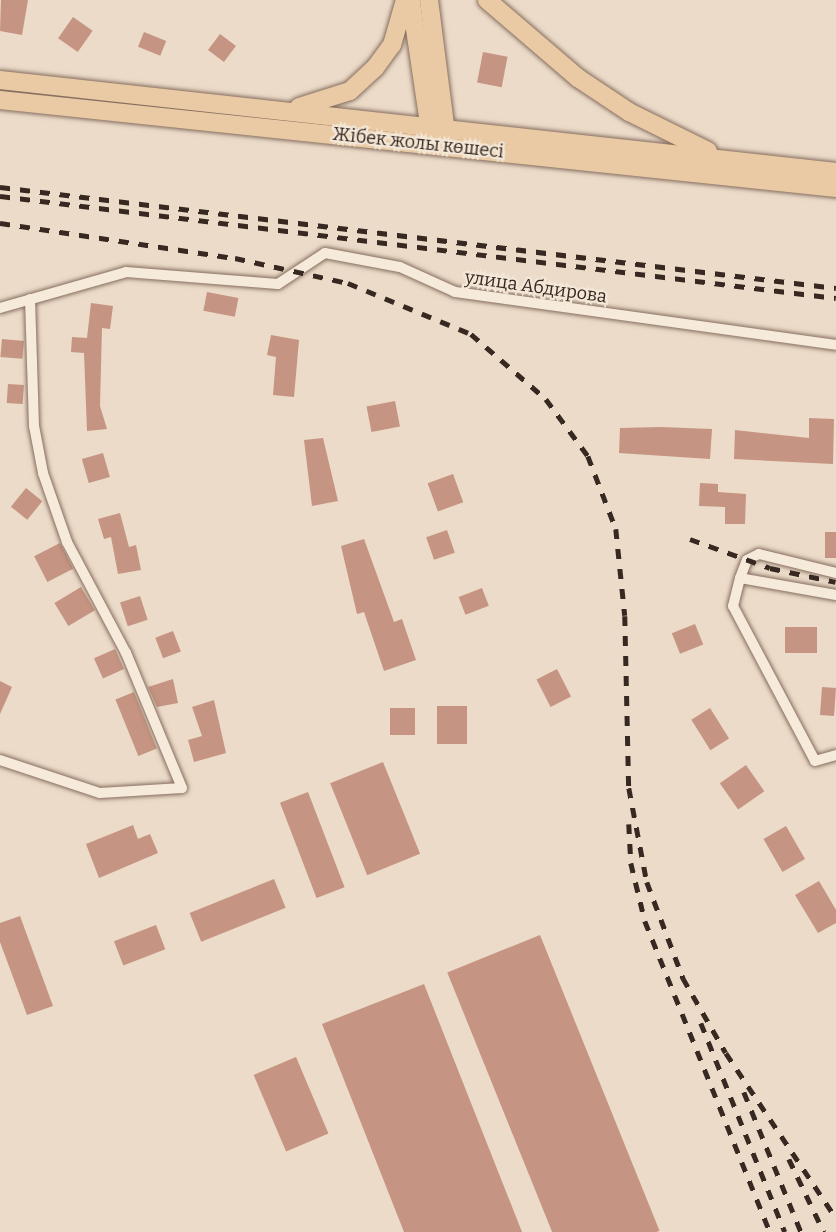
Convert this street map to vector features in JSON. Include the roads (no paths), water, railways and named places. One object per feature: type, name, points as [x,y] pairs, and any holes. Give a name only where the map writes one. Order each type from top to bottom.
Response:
[{"type":"main road","points":[[267,110],[322,104],[350,91],[392,45],[405,0]]},
{"type":"main road","points":[[411,0],[439,137]]},
{"type":"main road","points":[[429,0],[439,137]]},
{"type":"main road","points":[[487,0],[523,36],[629,112],[688,145],[747,162]]},
{"type":"main road","points":[[0,80],[267,110],[439,137],[747,162],[836,172]]},
{"type":"main road","name":"Жібек жолы көшесі","points":[[0,99],[439,137],[836,188]]},
{"type":"street","name":"улица Абдирова","points":[[0,308],[126,272],[278,284],[325,253],[400,267],[455,292],[836,345]]},
{"type":"street","points":[[0,760],[99,794],[182,788],[126,653],[67,542],[43,473],[34,426],[30,299]]},
{"type":"street","points":[[836,573],[759,554],[747,560],[733,606],[771,687],[815,761],[836,755]]},
{"type":"street","points":[[740,578],[836,595]]},
{"type":"railway","points":[[0,187],[836,288]]},
{"type":"railway","points":[[0,196],[836,298]]},
{"type":"railway","points":[[0,223],[235,258],[348,283],[471,334],[546,399],[588,456],[616,529],[625,616],[629,788],[647,882],[683,978],[726,1053],[836,1218]]},
{"type":"railway","points":[[690,539],[770,568],[836,582]]},
{"type":"railway","points":[[629,824],[631,863],[645,921],[770,1232]]},
{"type":"railway","points":[[701,1023],[785,1232]]},
{"type":"railway","points":[[744,1092],[801,1232]]},
{"type":"railway","points":[[789,1159],[824,1232]]}]
